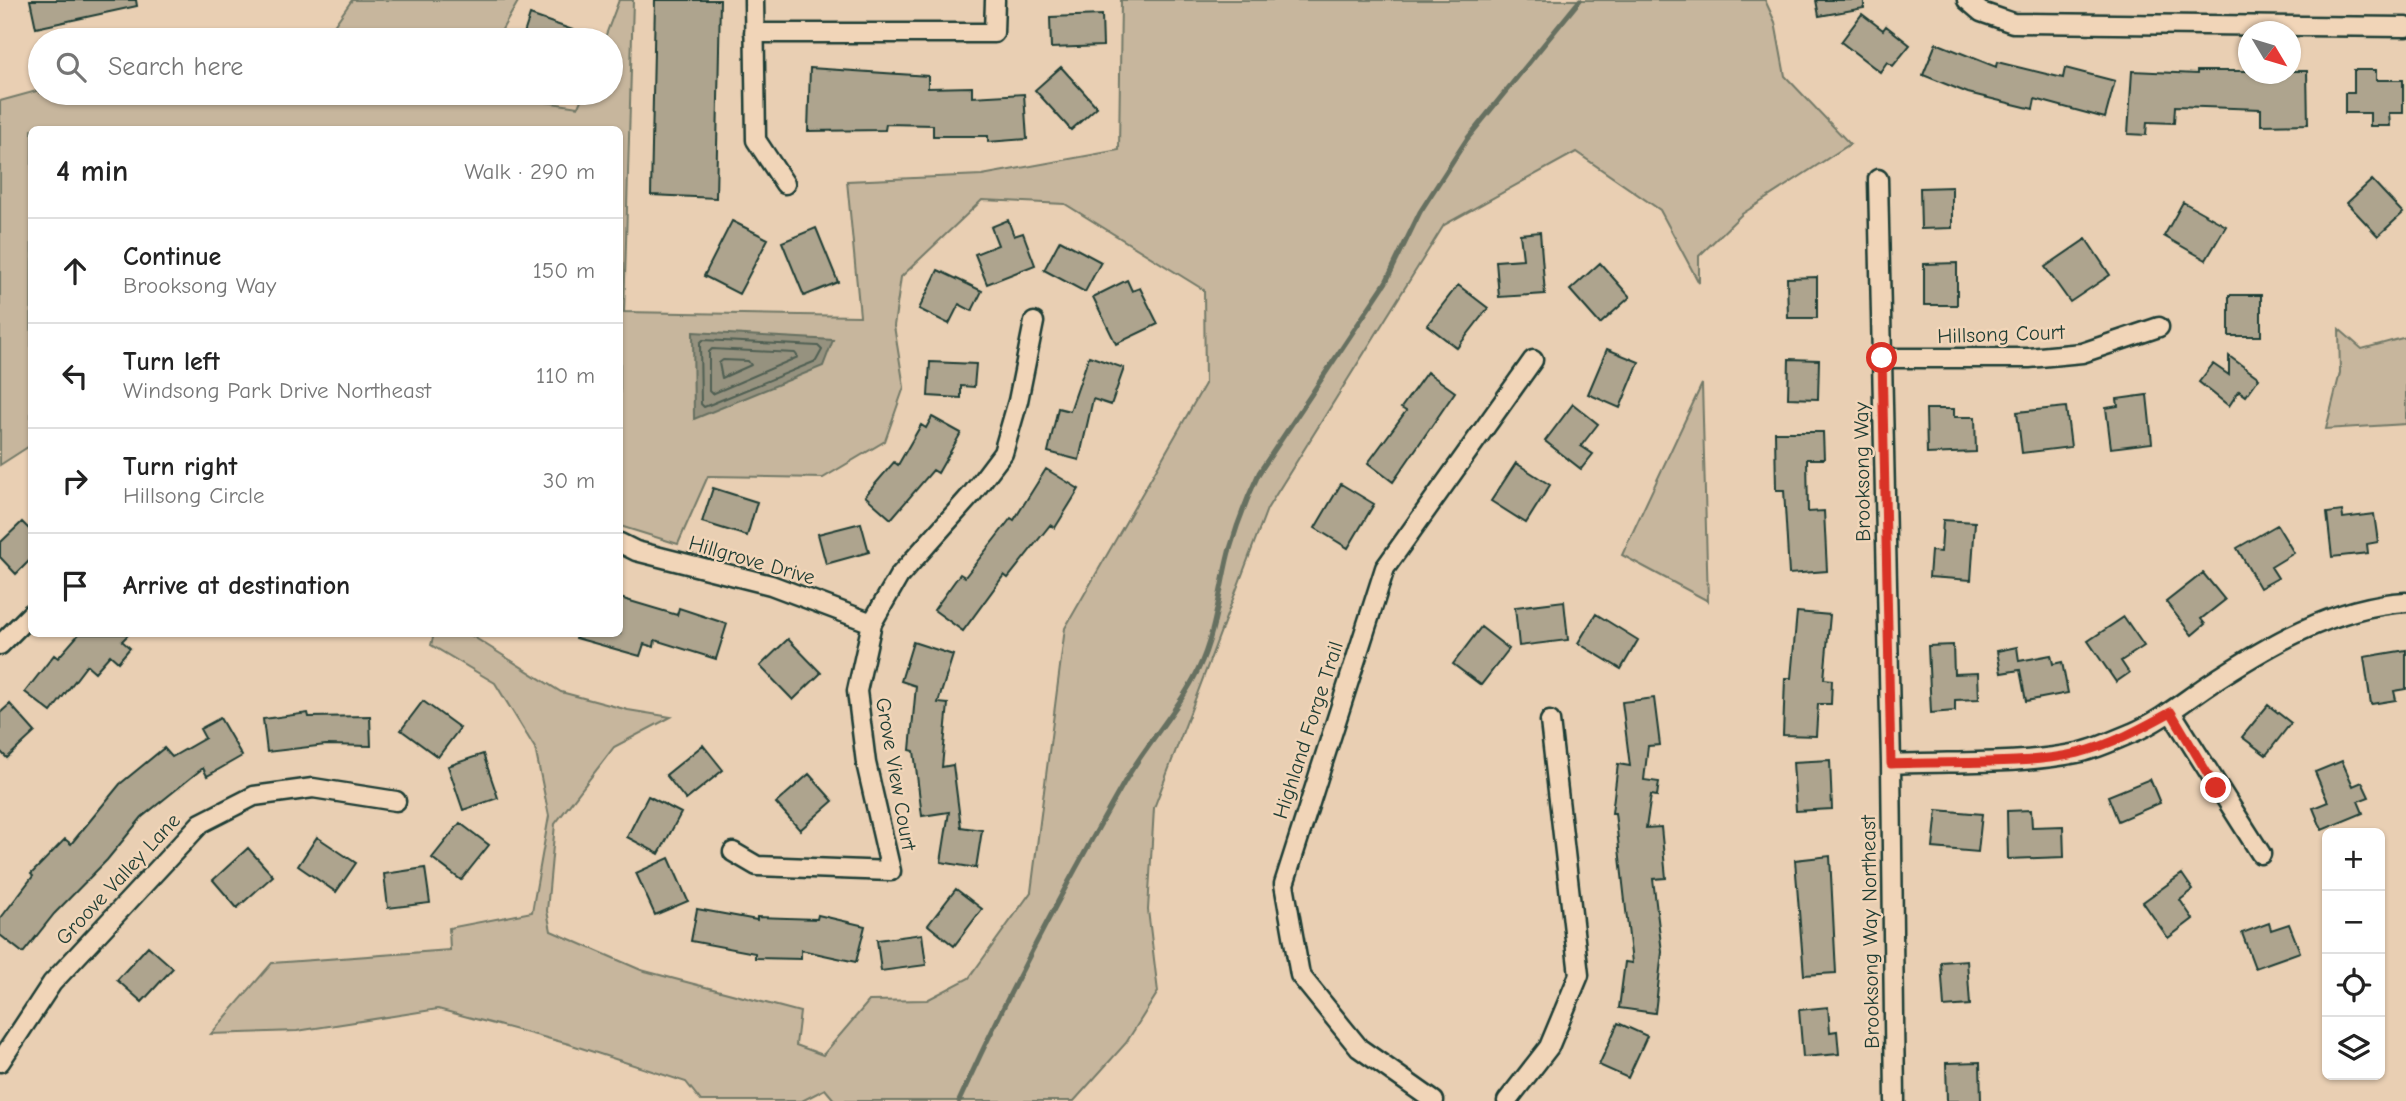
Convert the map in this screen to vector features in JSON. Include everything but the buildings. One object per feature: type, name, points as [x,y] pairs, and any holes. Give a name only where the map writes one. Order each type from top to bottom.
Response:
[{"type":"street","points":[[754,0],[756,140],[785,184]]},
{"type":"street","points":[[754,33],[994,33],[995,0]]},
{"type":"street","points":[[1967,0],[1981,12],[2013,23],[2406,27]]},
{"type":"street","name":"Brooksong Way","points":[[1878,179],[1891,764]]},
{"type":"street","name":"Grove View Court","points":[[733,852],[757,866],[891,871],[866,763],[857,691],[872,622],[899,576],[972,494],[1003,453],[1018,401],[1034,322]]},
{"type":"street","name":"Hillsong Court","points":[[1882,358],[2029,358],[2082,353],[2159,327]]},
{"type":"street","name":"Highland Forge Trail","points":[[1434,1101],[1359,1048],[1300,975],[1284,884],[1385,568],[1533,360]]},
{"type":"street","name":"Hillgrove Drive","points":[[623,544],[636,551],[771,585],[872,622]]},
{"type":"street","points":[[1891,764],[2029,758],[2078,753],[2134,732],[2171,712],[2243,663],[2299,633],[2376,604],[2406,601]]},
{"type":"street","points":[[0,645],[28,617]]},
{"type":"street","points":[[2171,712],[2261,855]]},
{"type":"street","points":[[1507,1101],[1549,1047],[1579,975],[1550,721]]},
{"type":"street","name":"Brooksong Way Northeast","points":[[1891,764],[1895,1101]]},
{"type":"street","name":"Groove Valley Lane","points":[[0,1062],[52,983],[201,823],[254,796],[313,788],[396,801]]},
{"type":"shaded area","points":[[352,0],[519,0],[503,28],[332,28]]},
{"type":"shaded area","points":[[619,0],[633,0],[624,312],[860,316],[847,181],[982,175],[1119,150],[1121,0],[1765,0],[1775,22],[1785,76],[1850,144],[1742,214],[1699,256],[1699,283],[1660,210],[1576,152],[1444,225],[1267,509],[1154,808],[1148,910],[1158,992],[1126,1043],[1074,1101],[835,1101],[825,1089],[802,1101],[701,1101],[686,1082],[569,1044],[438,1009],[297,1031],[211,1034],[272,963],[450,950],[449,928],[532,912],[549,816],[535,748],[495,683],[431,645],[433,637],[474,637],[561,692],[628,710],[671,717],[614,747],[555,824],[547,911],[551,931],[641,970],[800,1012],[796,1045],[823,1055],[869,1001],[927,1000],[969,978],[1031,892],[1065,628],[1205,384],[1204,290],[1065,204],[982,200],[901,277],[894,326],[904,387],[885,441],[823,478],[708,476],[678,544],[623,527],[623,126],[28,126],[28,447],[0,465],[0,101],[28,93],[28,105],[623,105],[623,28],[608,28]]},
{"type":"shaded area","points":[[2339,329],[2362,349],[2406,337],[2406,424],[2326,429],[2340,373]]},
{"type":"shaded area","points":[[1702,384],[1708,601],[1622,555]]},
{"type":"water","points":[[693,332],[833,340],[823,366],[694,419]]},
{"type":"waterway","points":[[959,1101],[1038,939],[1081,859],[1125,781],[1198,670],[1213,627],[1232,542],[1259,473],[1386,282],[1420,212],[1467,139],[1580,0]]},
{"type":"route","points":[[1882,358],[1891,764],[2029,758],[2078,753],[2134,732],[2171,712],[2192,743],[2216,788]]}]
